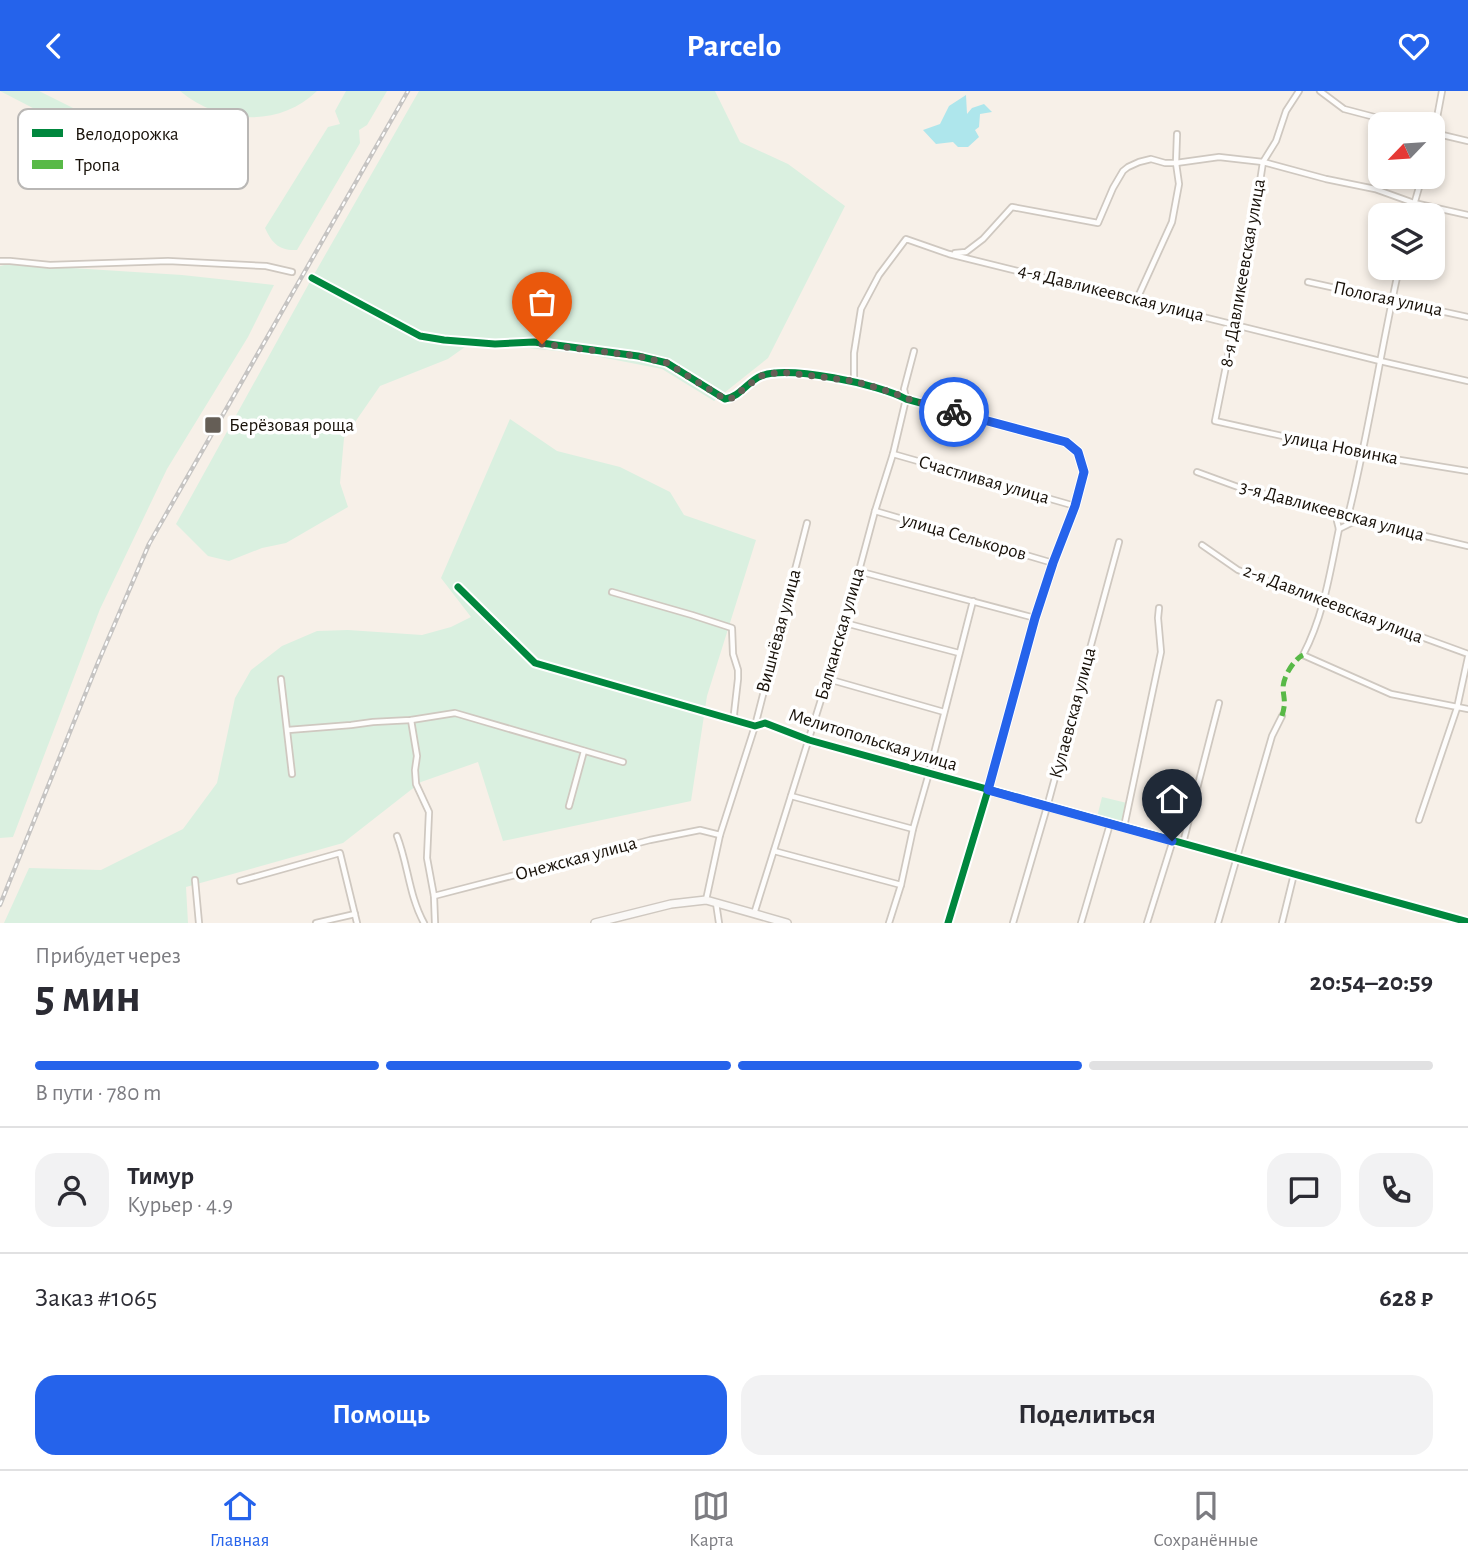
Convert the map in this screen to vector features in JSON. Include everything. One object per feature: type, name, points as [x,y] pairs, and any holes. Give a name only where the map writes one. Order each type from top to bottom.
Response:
[{"type":"street","name":"8-я Давликеевская улица","points":[[1215,421],[1250,247],[1263,162],[1276,141],[1286,111],[1299,91]]},
{"type":"street","points":[[1320,91],[1344,109],[1368,115]]},
{"type":"street","points":[[1438,112],[1442,91]]},
{"type":"street","points":[[1138,299],[1172,222],[1180,184],[1176,163],[1177,134]]},
{"type":"street","points":[[1446,137],[1468,141]]},
{"type":"street","points":[[949,254],[966,252],[983,239],[1012,207],[1098,223],[1123,171],[1151,159],[1176,163],[1220,157],[1263,162],[1375,189],[1414,203],[1418,189]]},
{"type":"street","points":[[1445,210],[1468,215]]},
{"type":"street","name":"4-я Давликеевская улица","points":[[854,381],[854,353],[861,309],[879,275],[906,239],[949,254],[1468,381]]},
{"type":"street","points":[[0,261],[50,265],[168,261],[266,266],[292,272]]},
{"type":"street","points":[[312,278],[420,336],[495,344],[534,342],[638,356],[667,363],[725,399],[732,398],[760,376],[780,372],[854,381],[905,398],[1066,442],[1078,452],[1084,472],[1075,506],[1035,618],[948,923]]},
{"type":"street","points":[[1349,512],[1396,280]]},
{"type":"street","name":"Пологая улица","points":[[1308,282],[1468,317]]},
{"type":"street","name":"Балканская улица","points":[[754,915],[845,623],[893,454],[905,398],[904,389],[914,351]]},
{"type":"street","name":"улица Новинка","points":[[1215,421],[1363,454],[1468,471]]},
{"type":"street","name":"Счастливая улица","points":[[893,454],[1075,506]]},
{"type":"street","name":"3-я Давликеевская улица","points":[[1196,472],[1238,487],[1338,512],[1349,512],[1357,520],[1468,546]]},
{"type":"street","name":"улица Селькоров","points":[[875,511],[1053,563]]},
{"type":"street","points":[[1338,512],[1339,529],[1325,603],[1303,655],[1391,694],[1468,709]]},
{"type":"street","points":[[1339,529],[1357,520]]},
{"type":"street","name":"Вишнёвая улица","points":[[706,901],[720,835],[755,726],[807,523]]},
{"type":"street","name":"Кулаевская улица","points":[[1013,923],[1119,542]]},
{"type":"street","name":"2-я Давликеевская улица","points":[[1202,545],[1238,570],[1468,655]]},
{"type":"street","points":[[858,571],[1035,618]]},
{"type":"street","name":"Мелитопольская улица","points":[[458,587],[536,663],[755,726],[765,723],[809,740],[1468,922]]},
{"type":"street","points":[[612,592],[732,628],[733,654],[738,670],[735,720]]},
{"type":"street","points":[[889,923],[973,601]]},
{"type":"street","points":[[1124,827],[1161,652],[1159,608]]},
{"type":"street","points":[[845,623],[959,653]]},
{"type":"street","points":[[1419,820],[1457,708],[1468,655]]},
{"type":"street","points":[[281,679],[292,775]]},
{"type":"street","points":[[828,679],[944,712]]},
{"type":"street","points":[[1183,843],[1219,703]]},
{"type":"street","points":[[288,730],[411,720],[455,713],[623,762]]},
{"type":"street","points":[[1218,923],[1272,736],[1282,716]]},
{"type":"street","points":[[411,720],[417,756],[416,784],[429,812],[427,859],[434,896],[435,923]]},
{"type":"street","points":[[569,806],[584,751]]},
{"type":"street","points":[[791,796],[913,829]]},
{"type":"street","points":[[1081,923],[1110,824]]},
{"type":"street","name":"Онежская улица","points":[[434,896],[650,840],[700,830],[720,835]]},
{"type":"street","points":[[397,835],[404,853],[412,896],[424,923]]},
{"type":"street","points":[[1147,923],[1172,841]]},
{"type":"street","points":[[774,851],[901,885]]},
{"type":"street","points":[[240,881],[340,853],[357,923]]},
{"type":"street","points":[[1282,923],[1294,874]]},
{"type":"street","points":[[195,880],[199,923]]},
{"type":"street","points":[[595,923],[671,904],[706,901],[788,923]]},
{"type":"street","points":[[716,902],[719,923]]},
{"type":"street","points":[[316,923],[355,914]]},
{"type":"green space","points":[[0,91],[39,91],[75,109],[35,109]]},
{"type":"green space","points":[[180,91],[317,91],[302,103],[267,116],[248,117],[248,109],[211,109]]},
{"type":"green space","points":[[346,91],[387,91],[367,125],[359,130],[360,143],[297,250],[281,247],[273,242],[265,228],[328,127],[340,124],[335,111]]},
{"type":"green space","points":[[419,91],[715,91],[740,142],[788,164],[845,206],[768,358],[714,401],[662,369],[585,354],[472,342],[448,359],[380,386],[344,438],[340,483],[348,507],[286,543],[262,548],[229,561],[208,556],[176,524]]},
{"type":"green space","name":"Берёзовая роща","points":[[9,264],[182,275],[274,285],[248,337],[167,469],[100,609],[13,837],[0,838],[0,266]]},
{"type":"green space","points":[[510,419],[557,451],[620,467],[670,492],[684,515],[756,540],[707,696],[691,801],[503,841],[478,762],[421,782],[343,843],[186,887],[188,923],[4,923],[29,868],[101,870],[183,829],[217,783],[235,698],[251,670],[282,646],[317,631],[348,630],[422,635],[451,627],[471,617],[441,578]]},
{"type":"green space","points":[[1102,797],[1127,803],[1122,823],[1097,817]]},
{"type":"water","points":[[966,95],[967,114],[972,108],[984,104],[992,112],[980,114],[979,127],[975,130],[979,137],[968,147],[958,147],[953,142],[936,144],[923,130],[940,124],[949,106]]},
{"type":"railway","points":[[0,905],[149,544],[408,91]]},
{"type":"marked path","points":[[1282,716],[1285,679],[1293,664],[1303,655]]},
{"type":"cycle path","points":[[312,278],[420,336],[495,344],[534,342],[638,356],[667,363],[725,399],[761,376],[774,373],[812,374],[855,382],[906,399],[1066,442],[1078,452],[1084,472],[1075,506],[1035,618],[948,923]]},
{"type":"cycle path","points":[[458,587],[535,663],[755,726],[765,723],[809,740],[1468,922]]},
{"type":"way so far","points":[[542,344],[638,356],[667,363],[725,399],[732,398],[760,376],[780,372],[854,381],[954,412]]},
{"type":"place","name":"Берёзовая роща","points":[[213,425]]},
{"type":"route","points":[[954,412],[1066,442],[1078,452],[1084,472],[1075,506],[1035,618],[988,790],[1172,841]]}]
